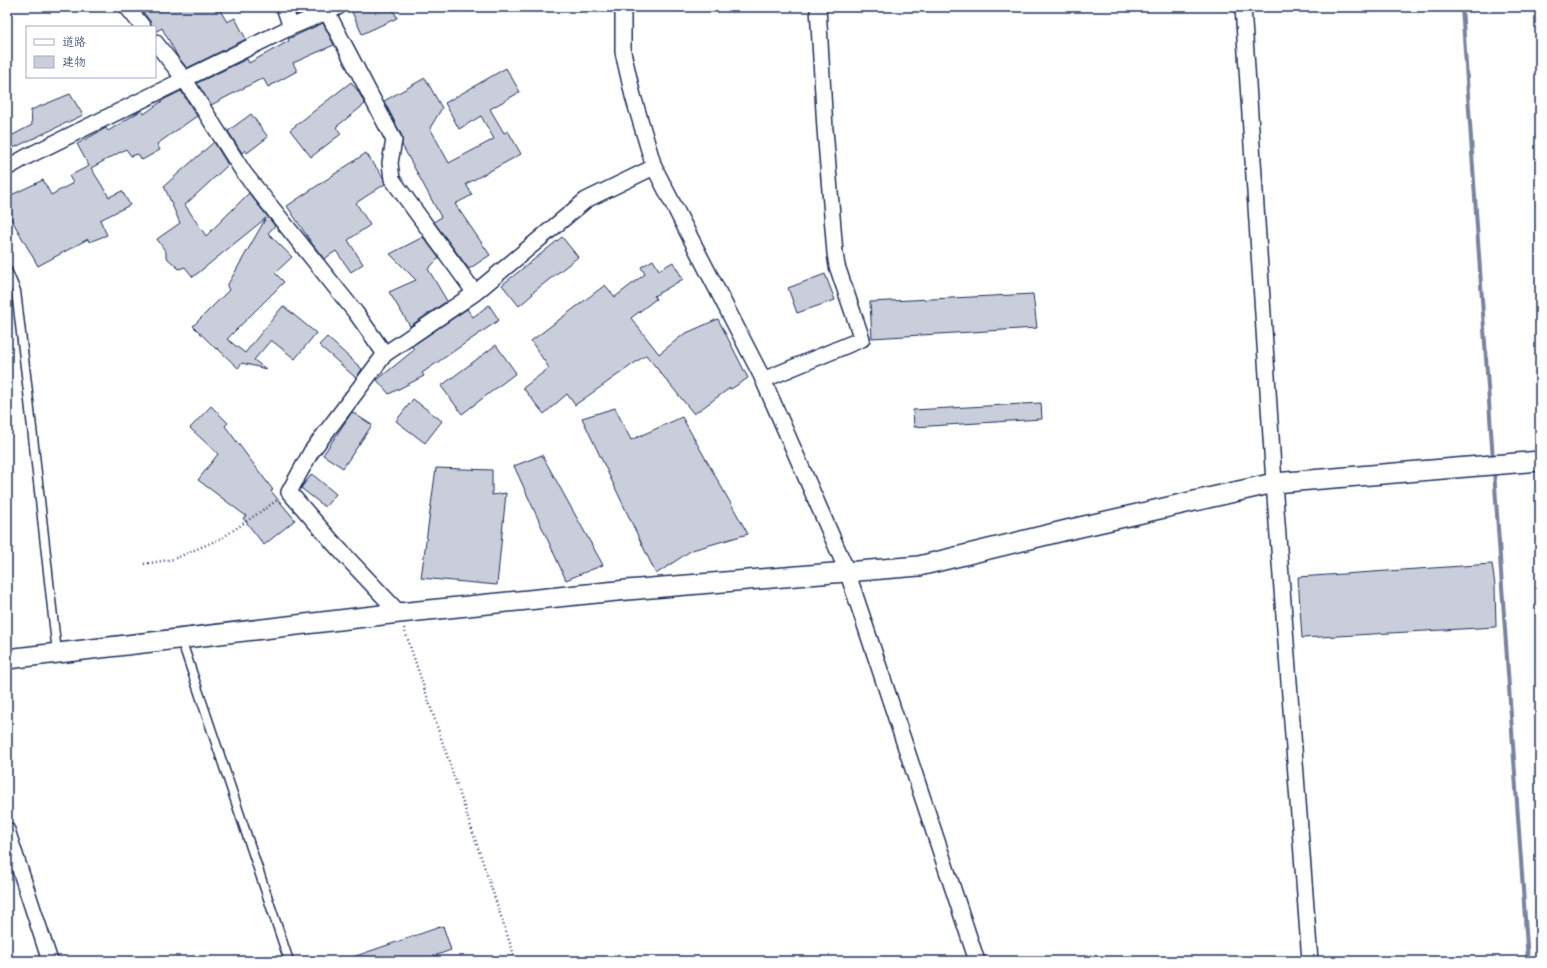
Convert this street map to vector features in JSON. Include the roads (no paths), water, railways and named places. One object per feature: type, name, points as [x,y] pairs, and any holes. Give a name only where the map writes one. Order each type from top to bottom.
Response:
[{"type":"street","points":[[127,7],[142,26]]},
{"type":"street","points":[[284,7],[291,27]]},
{"type":"street","points":[[623,7],[623,52],[633,96],[654,167],[763,380],[847,571],[977,961]]},
{"type":"street","points":[[763,380],[862,339],[834,253],[818,7]]},
{"type":"street","points":[[1243,7],[1274,483],[1310,961]]},
{"type":"street","points":[[7,168],[28,156],[291,27],[333,9],[394,140],[390,163],[392,179],[475,293]]},
{"type":"street","points":[[156,43],[185,80],[244,172],[356,313],[385,354]]},
{"type":"street","points":[[399,613],[337,547],[289,492],[311,452],[385,354],[475,293],[586,200],[654,167]]},
{"type":"street","points":[[7,659],[399,613],[627,590],[919,566],[1067,530],[1274,483],[1540,461]]},
{"type":"street","points":[[7,830],[50,961]]},
{"type":"lane","points":[[7,270],[16,291],[57,653]]},
{"type":"lane","points":[[181,638],[289,961]]},
{"type":"waterway","points":[[1462,7],[1493,460]]},
{"type":"waterway","points":[[1494,471],[1528,961]]}]
